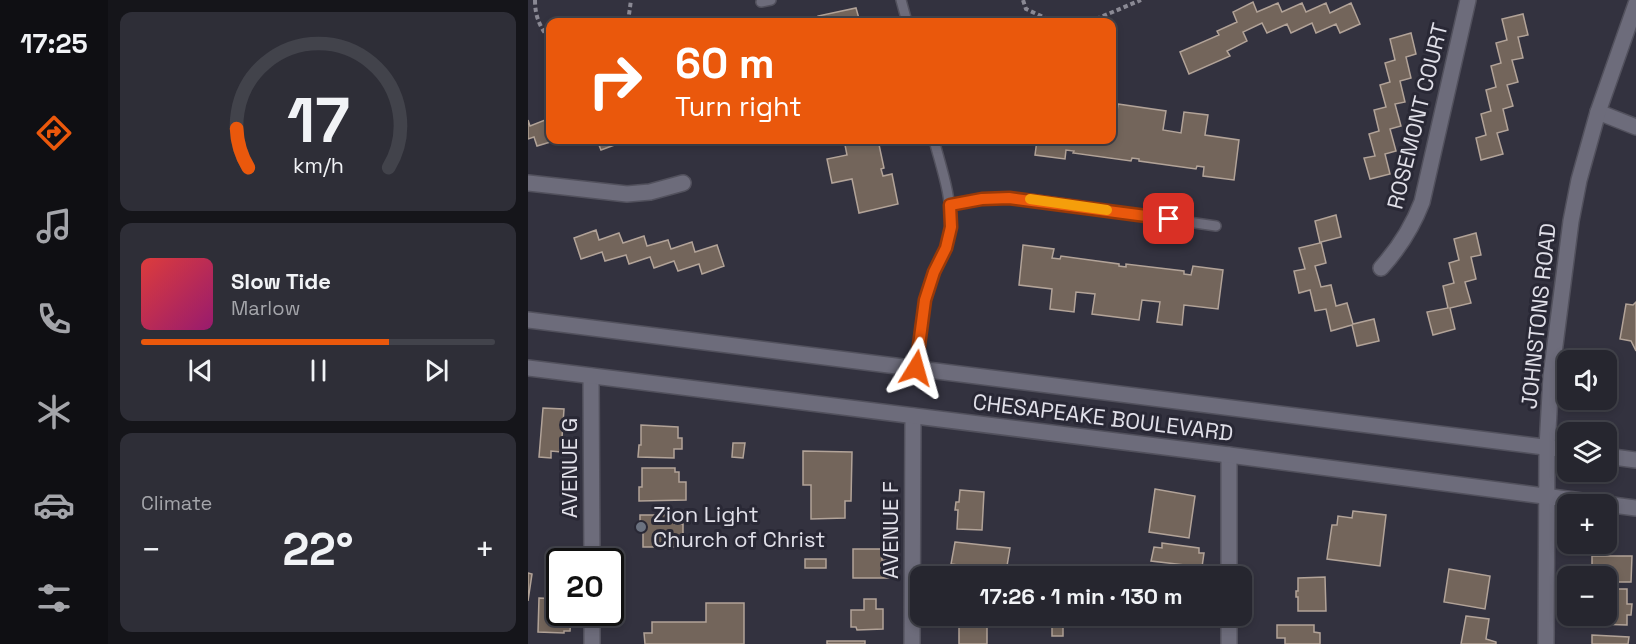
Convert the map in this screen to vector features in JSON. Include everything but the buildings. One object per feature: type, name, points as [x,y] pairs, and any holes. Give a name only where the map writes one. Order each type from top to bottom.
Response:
[{"type":"main road","name":"ROSEMONT COURT","points":[[1381,268],[1399,249],[1413,226],[1422,202],[1468,0]]},
{"type":"main road","name":"JOHNSTONS ROAD","points":[[1546,644],[1547,447],[1551,376],[1571,221],[1579,180],[1598,112],[1636,4]]},
{"type":"main road","points":[[1598,112],[1636,127]]},
{"type":"main road","points":[[528,183],[627,194],[650,192],[683,183]]},
{"type":"main road","name":"CHESAPEAKE BOULEVARD","points":[[528,320],[1557,448]]},
{"type":"main road","name":"CHESAPEAKE BOULEVARD","points":[[528,368],[1636,508]]},
{"type":"main road","name":"AVENUE G","points":[[591,376],[592,548]]},
{"type":"main road","name":"AVENUE F","points":[[912,644],[913,416]]},
{"type":"main road","points":[[1229,455],[1229,566]]},
{"type":"main road","points":[[1617,457],[1636,460]]},
{"type":"main road","points":[[592,626],[592,644]]},
{"type":"main road","points":[[1229,626],[1229,644]]},
{"type":"lane","points":[[901,0],[906,18]]},
{"type":"lane","points":[[916,368],[925,300],[934,272],[946,248],[951,227],[950,205],[935,144]]},
{"type":"lane","points":[[950,205],[982,199],[1029,199],[1216,226]]},
{"type":"path","points":[[535,0],[535,14],[546,35]]},
{"type":"path","points":[[629,18],[631,0]]},
{"type":"path","points":[[1023,0],[1026,9],[1045,18]]},
{"type":"path","points":[[1098,18],[1141,0]]},
{"type":"slow traffic","points":[[1030,199],[1107,210]]},
{"type":"place","name":"Zion Light Church of Christ","points":[[641,527]]},
{"type":"route","points":[[916,368],[925,300],[934,272],[946,248],[951,227],[950,205],[982,199],[1029,199],[1169,219]]}]
